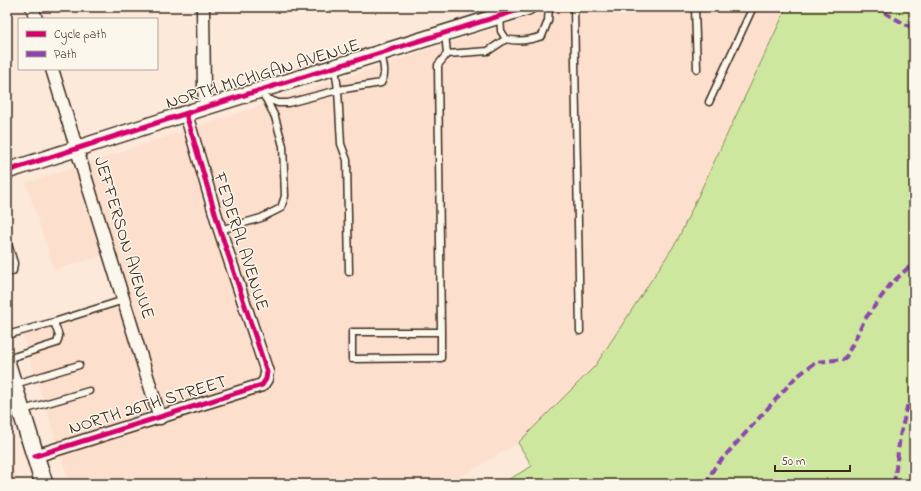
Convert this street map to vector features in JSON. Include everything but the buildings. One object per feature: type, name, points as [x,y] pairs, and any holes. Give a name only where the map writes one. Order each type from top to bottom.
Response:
[{"type":"main road","points":[[7,365],[44,484]]},
{"type":"street","points":[[32,7],[36,18]]},
{"type":"street","points":[[203,7],[204,90],[206,107]]},
{"type":"street","name":"NORTH MICHIGAN AVENUE","points":[[7,171],[206,107],[263,95],[335,67],[445,34],[506,12],[528,7]]},
{"type":"street","name":"JEFFERSON AVENUE","points":[[52,70],[160,418]]},
{"type":"street","name":"FEDERAL AVENUE","points":[[186,114],[220,230],[267,372],[266,379]]},
{"type":"street","name":"NORTH 26TH STREET","points":[[35,456],[262,385],[266,379]]},
{"type":"lane","points":[[506,12],[501,31],[506,39],[512,41],[533,39],[542,36],[548,22],[549,7]]},
{"type":"lane","points":[[574,7],[580,331]]},
{"type":"lane","points":[[695,7],[697,69]]},
{"type":"lane","points":[[709,102],[752,7]]},
{"type":"lane","points":[[441,332],[352,332],[352,359],[441,358],[441,332],[438,65],[447,54],[445,34]]},
{"type":"lane","points":[[447,54],[488,51],[506,39]]},
{"type":"lane","points":[[263,95],[278,103],[288,103],[338,90],[381,83],[385,73],[381,53]]},
{"type":"lane","points":[[335,67],[338,90],[341,144],[348,160],[349,272]]},
{"type":"lane","points":[[220,230],[261,218],[280,208],[285,196],[283,146],[275,117],[263,95]]},
{"type":"lane","points":[[7,241],[14,263],[13,271],[7,273]]},
{"type":"lane","points":[[7,335],[124,300]]},
{"type":"lane","points":[[7,359],[57,343],[60,336],[54,322]]},
{"type":"lane","points":[[13,385],[79,365]]},
{"type":"lane","points":[[21,410],[89,392]]},
{"type":"shaded area","points":[[559,7],[787,7],[677,241],[595,366],[518,443],[448,484],[70,484],[21,331],[117,301],[101,256],[54,270],[26,183]]},
{"type":"shaded area","points":[[7,444],[19,484],[7,484]]},
{"type":"green space","points":[[787,7],[914,7],[914,484],[501,484],[532,466],[518,443],[595,366],[677,241]]},
{"type":"marked path","points":[[874,7],[914,29]]},
{"type":"marked path","points":[[705,484],[715,467],[795,378],[816,362],[845,359],[865,319],[890,285],[912,264],[914,259]]},
{"type":"marked path","points":[[894,484],[900,436],[908,403],[914,400]]},
{"type":"cycle path","points":[[7,171],[206,107],[528,7]]},
{"type":"cycle path","points":[[35,456],[262,385],[266,379],[267,372],[220,230],[186,114]]}]
